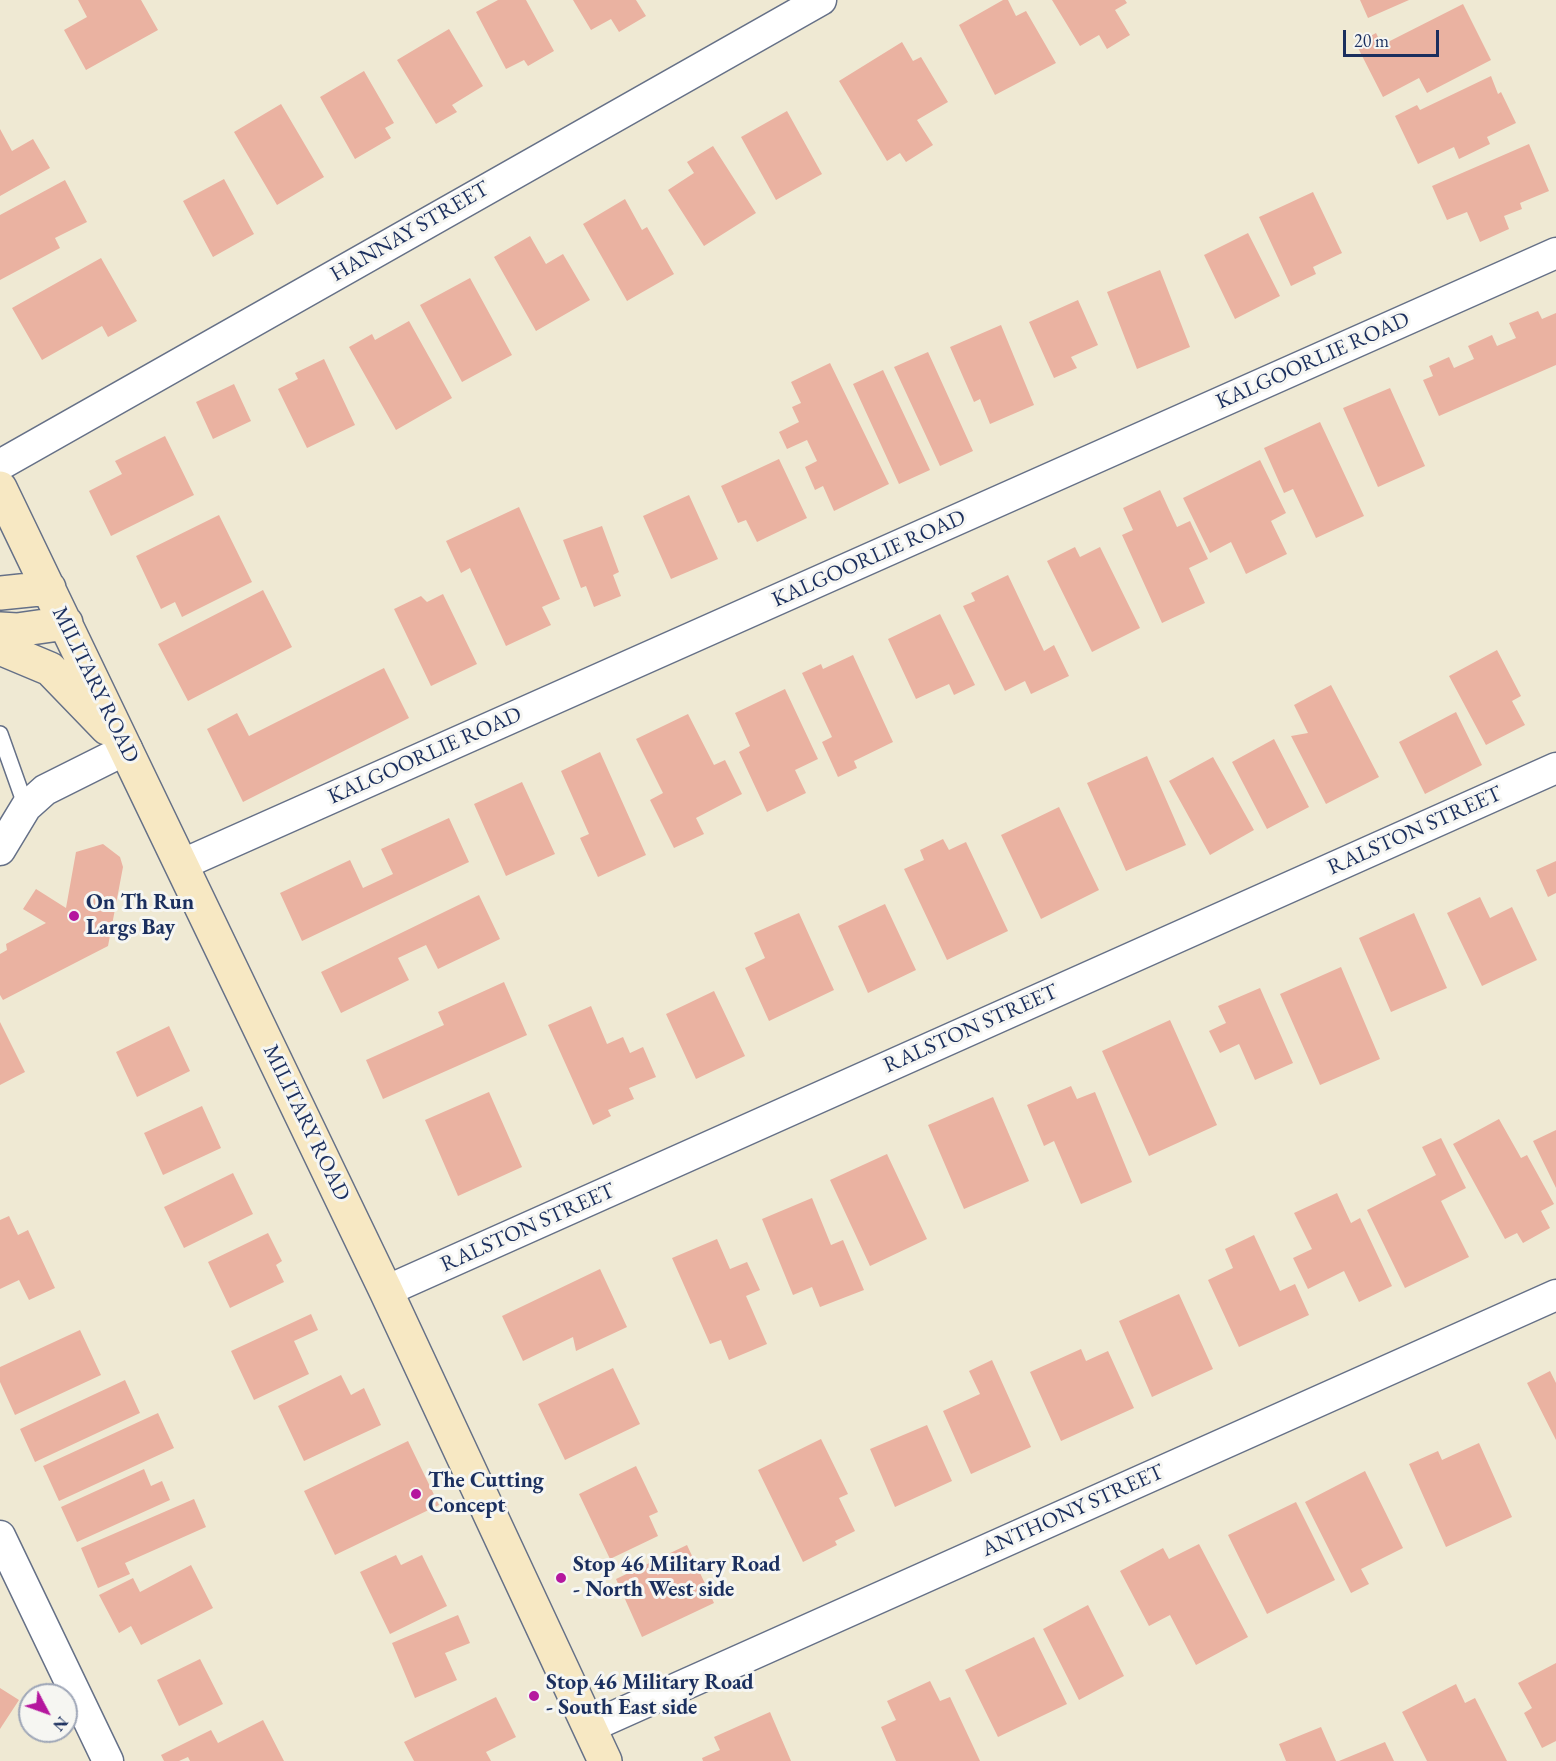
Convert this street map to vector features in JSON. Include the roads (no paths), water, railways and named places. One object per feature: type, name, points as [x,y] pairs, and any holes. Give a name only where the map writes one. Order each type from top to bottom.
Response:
[{"type":"main road","name":"MILITARY ROAD","points":[[0,488],[183,864],[386,1291],[605,1761]]},
{"type":"main road","points":[[0,593],[49,588]]},
{"type":"main road","points":[[0,629],[17,630],[66,623]]},
{"type":"main road","points":[[0,648],[50,669],[127,749]]},
{"type":"street","name":"HANNAY STREET","points":[[0,465],[821,0]]},
{"type":"street","name":"KALGOORLIE ROAD","points":[[183,864],[1556,253]]},
{"type":"street","points":[[0,850],[26,807],[45,790],[127,749]]},
{"type":"street","name":"RALSTON STREET","points":[[386,1291],[1556,768]]},
{"type":"street","name":"ANTHONY STREET","points":[[590,1726],[1556,1295]]},
{"type":"street","points":[[0,1536],[108,1761]]},
{"type":"lane","points":[[0,734],[26,807]]},
{"type":"place","name":"On Th Run Largs Bay","points":[[74,916]]},
{"type":"place","name":"The Cutting Concept","points":[[416,1494]]},
{"type":"place","name":"Stop 46 Military Road - North West side","points":[[561,1578]]},
{"type":"place","name":"Stop 46 Military Road - South East side","points":[[534,1696]]}]
